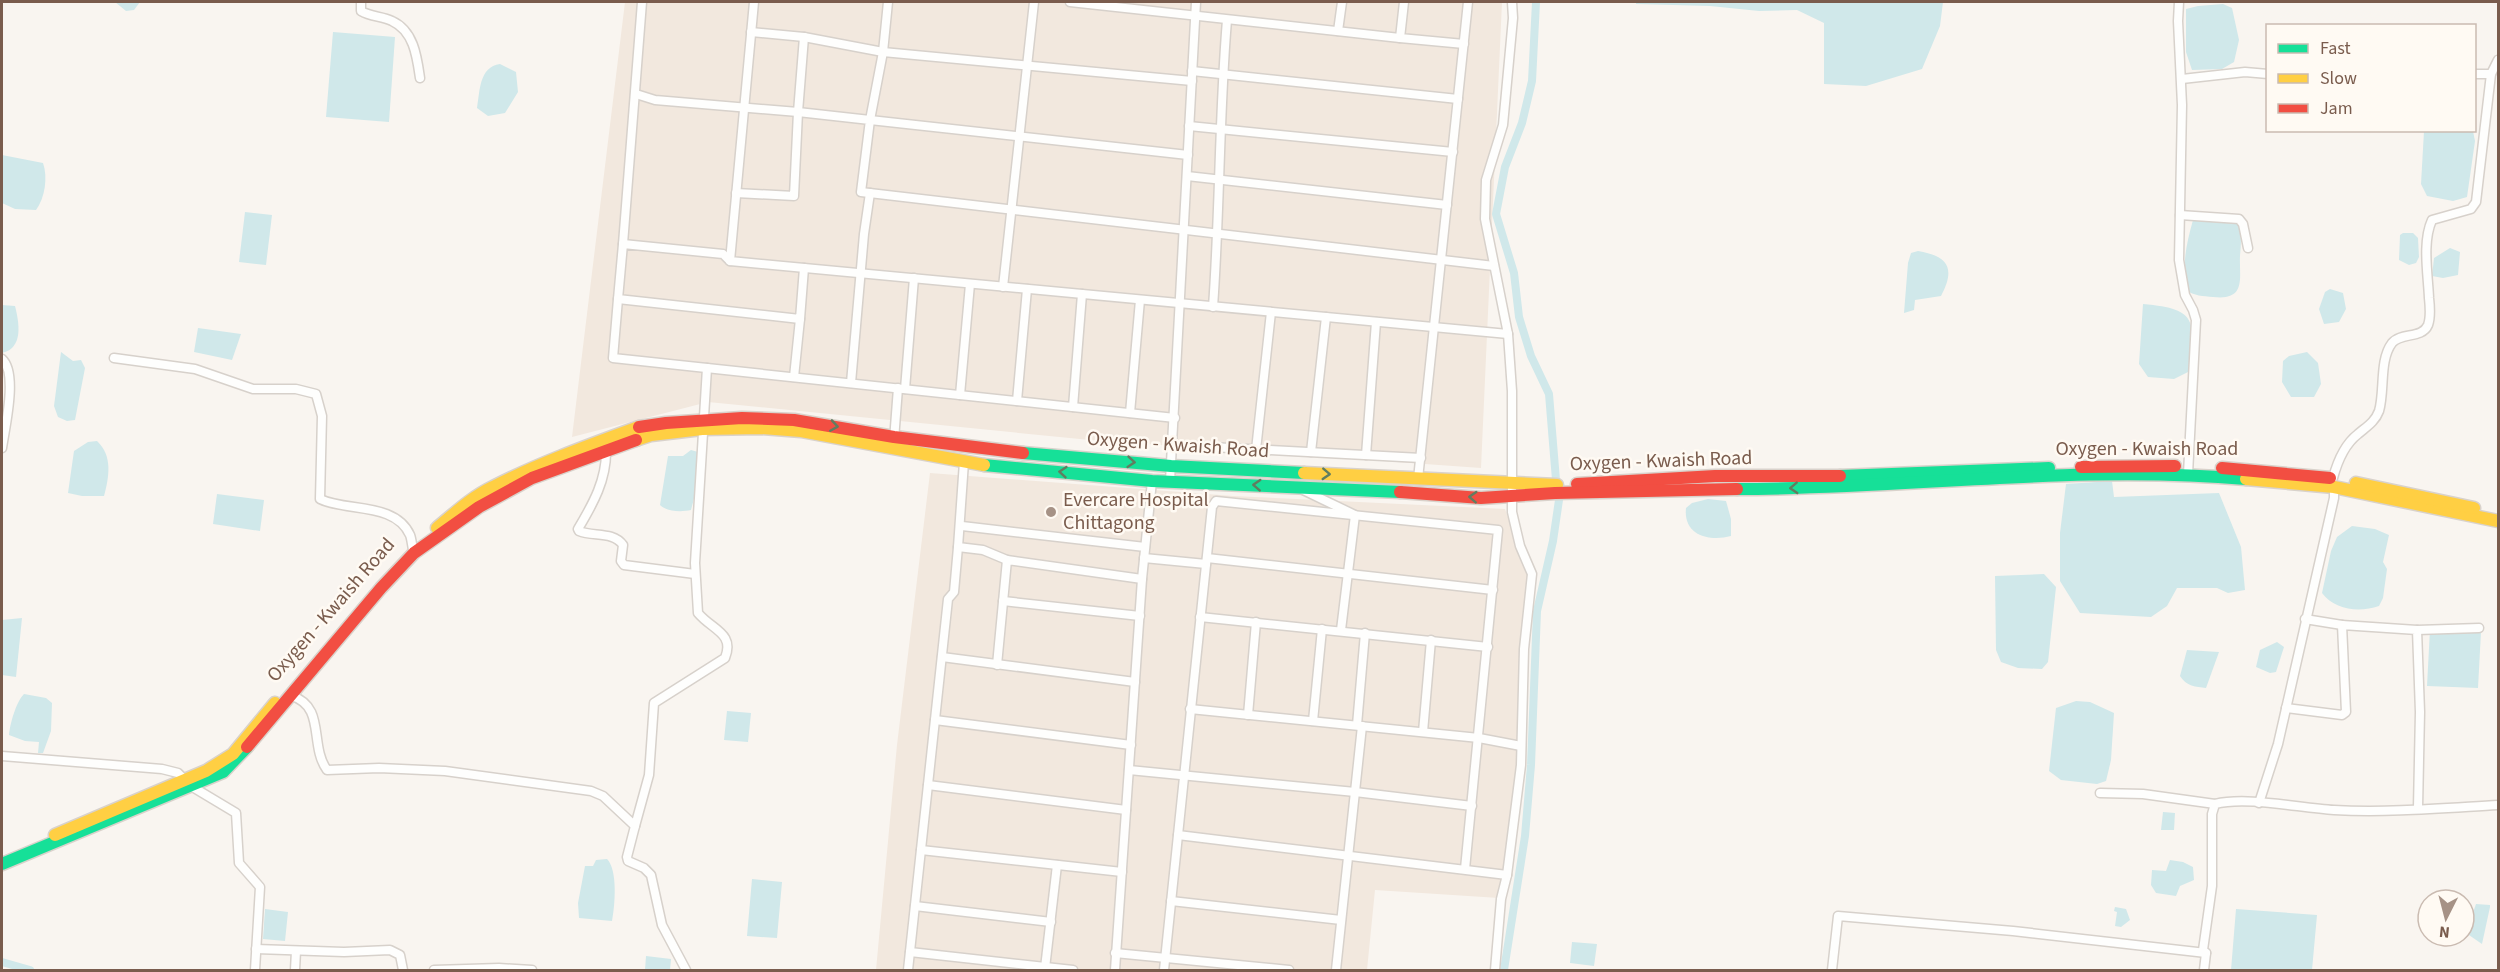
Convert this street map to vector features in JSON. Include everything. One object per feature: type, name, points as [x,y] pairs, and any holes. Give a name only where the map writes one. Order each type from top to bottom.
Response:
[{"type":"main road","name":"Oxygen - Kwaish Road","points":[[2,864],[188,783],[233,754],[370,589],[470,501],[520,474],[640,427],[666,423],[761,428],[893,443],[1171,466],[1418,479],[1554,491],[1765,489],[2188,470]]},
{"type":"main road","name":"Oxygen - Kwaish Road","points":[[2,857],[188,783],[223,772],[263,730],[413,550],[479,507],[532,478],[606,449],[651,435],[702,425]]},
{"type":"main road","name":"Oxygen - Kwaish Road","points":[[893,443],[964,462],[1152,481],[1481,498],[1511,489],[1714,476],[1849,476],[1970,470],[2188,470],[2334,482],[2499,513]]},
{"type":"main road","name":"Oxygen - Kwaish Road","points":[[2334,482],[2499,521]]},
{"type":"street","points":[[361,2],[361,11],[392,20],[402,27],[415,46],[420,78]]},
{"type":"street","points":[[642,2],[613,358],[1175,418]]},
{"type":"street","points":[[730,261],[754,2]]},
{"type":"street","points":[[888,2],[883,52],[870,120],[861,192],[1494,266]]},
{"type":"street","points":[[1004,287],[1034,2]]},
{"type":"street","points":[[1070,2],[1464,44]]},
{"type":"street","points":[[1170,481],[1196,2]]},
{"type":"street","points":[[1338,31],[1342,2]]},
{"type":"street","points":[[1400,38],[1404,2]]},
{"type":"street","points":[[1418,479],[1468,2]]},
{"type":"street","points":[[1495,970],[1501,899],[1507,875],[1521,746],[1524,649],[1532,574],[1520,546],[1512,512],[1512,391],[1508,334],[1485,219],[1484,201],[1486,180],[1503,125],[1513,18],[1512,2]]},
{"type":"street","points":[[2179,2],[2182,79],[2181,281],[2196,320],[2188,470]]},
{"type":"street","points":[[1213,306],[1227,20]]},
{"type":"street","points":[[751,32],[804,38],[883,52],[1192,81]]},
{"type":"street","points":[[736,193],[794,196],[804,38]]},
{"type":"street","points":[[2259,803],[2273,763],[2286,708],[2332,507],[2334,482],[2345,450],[2356,435],[2373,422],[2379,411],[2384,366],[2392,343],[2399,338],[2420,333],[2427,328],[2430,318],[2427,253],[2429,229],[2433,220],[2471,209],[2476,202],[2491,74],[2499,60]]},
{"type":"street","points":[[1192,71],[1458,99]]},
{"type":"street","points":[[2182,79],[2245,72],[2266,74]]},
{"type":"street","points":[[2476,74],[2491,74]]},
{"type":"street","points":[[636,94],[655,100],[798,112],[1188,154]]},
{"type":"street","points":[[1189,126],[1452,152]]},
{"type":"street","points":[[1187,176],[1447,205]]},
{"type":"street","points":[[851,383],[860,273],[870,193]]},
{"type":"street","points":[[2180,215],[2239,219],[2243,224],[2248,248]]},
{"type":"street","points":[[623,244],[723,254],[730,261],[1508,334]]},
{"type":"street","points":[[794,377],[804,268]]},
{"type":"street","points":[[893,443],[902,389],[914,278]]},
{"type":"street","points":[[960,395],[970,284]]},
{"type":"street","points":[[1017,401],[1027,289]]},
{"type":"street","points":[[1073,407],[1082,294]]},
{"type":"street","points":[[618,299],[800,319]]},
{"type":"street","points":[[1130,413],[1140,300]]},
{"type":"street","points":[[1256,450],[1271,312]]},
{"type":"street","points":[[1311,453],[1326,317]]},
{"type":"street","points":[[1366,455],[1376,322]]},
{"type":"street","points":[[114,358],[195,369],[253,389],[296,389],[316,394],[322,416],[320,499],[385,514],[399,522],[410,535],[413,550]]},
{"type":"street","points":[[2,359],[9,371],[9,402],[2,448]]},
{"type":"street","points":[[686,970],[662,925],[651,875],[644,868],[628,861],[627,856],[649,775],[654,703],[725,658],[728,651],[729,644],[725,637],[698,614],[695,574],[707,368]]},
{"type":"street","points":[[1173,445],[1421,458]]},
{"type":"street","points":[[606,449],[607,465],[579,531],[620,540],[623,545],[621,561],[624,565],[695,574]]},
{"type":"street","points":[[908,970],[948,600],[954,592],[964,462]]},
{"type":"street","points":[[1115,970],[1142,579],[1152,481]]},
{"type":"street","points":[[1297,487],[1355,515]]},
{"type":"street","points":[[1164,970],[1206,561],[1212,507],[1216,501],[1498,530],[1465,870]]},
{"type":"street","points":[[1341,630],[1355,515]]},
{"type":"street","points":[[962,526],[1145,547]]},
{"type":"street","points":[[958,547],[984,550],[1007,560],[1142,579]]},
{"type":"street","points":[[1144,558],[1349,573],[1493,590]]},
{"type":"street","points":[[997,665],[1007,560]]},
{"type":"street","points":[[1003,601],[1140,616]]},
{"type":"street","points":[[1200,617],[1488,646]]},
{"type":"street","points":[[2305,619],[2342,625],[2416,630],[2479,628]]},
{"type":"street","points":[[1248,715],[1256,622]]},
{"type":"street","points":[[2286,708],[2342,715],[2346,712],[2342,625]]},
{"type":"street","points":[[1313,721],[1323,629]]},
{"type":"street","points":[[2416,630],[2420,712],[2418,808]]},
{"type":"street","points":[[1336,970],[1355,792],[1365,633]]},
{"type":"street","points":[[1423,732],[1431,640]]},
{"type":"street","points":[[942,657],[1135,682]]},
{"type":"street","points":[[292,696],[304,699],[311,707],[324,767],[327,770],[379,768],[445,771],[489,779],[591,791],[603,796],[635,826]]},
{"type":"street","points":[[1190,709],[1479,738],[1521,746]]},
{"type":"street","points":[[935,720],[1131,745]]},
{"type":"street","points":[[2,756],[162,769],[178,773],[188,783],[236,813],[239,863],[260,887],[255,970]]},
{"type":"street","points":[[1129,770],[1472,806]]},
{"type":"street","points":[[928,785],[1126,810]]},
{"type":"street","points":[[2100,793],[2142,794],[2215,804],[2225,801],[2333,810],[2499,805]]},
{"type":"street","points":[[2204,970],[2206,952],[2203,950],[2212,886],[2212,814],[2215,804]]},
{"type":"street","points":[[1178,835],[1507,875]]},
{"type":"street","points":[[921,849],[1122,872]]},
{"type":"street","points":[[1046,968],[1057,865]]},
{"type":"street","points":[[1171,901],[1341,920]]},
{"type":"street","points":[[915,906],[1051,922]]},
{"type":"street","points":[[1832,970],[1838,916],[2013,931],[2206,952]]},
{"type":"street","points":[[256,949],[390,950],[400,954],[403,970]]},
{"type":"street","points":[[295,970],[296,951]]},
{"type":"street","points":[[910,952],[1073,970]]},
{"type":"street","points":[[1115,953],[1289,970]]},
{"type":"street","points":[[434,970],[499,968],[532,970]]},
{"type":"shaded area","points":[[625,2],[1502,2],[1481,468],[1090,440],[708,402],[572,437]]},
{"type":"shaded area","points":[[930,473],[1233,496],[1505,509],[1528,574],[1515,792],[1506,867],[1499,898],[1375,890],[1367,970],[876,970],[897,745]]},
{"type":"water","points":[[115,2],[140,2],[134,10],[126,11]]},
{"type":"water","points":[[1636,2],[1943,2],[1940,26],[1922,69],[1866,86],[1824,84],[1824,23],[1797,10],[1759,11],[1710,6],[1636,4]]},
{"type":"water","points":[[2223,4],[2232,8],[2239,40],[2234,62],[2222,69],[2192,70],[2186,52],[2186,9]]},
{"type":"water","points":[[333,32],[395,37],[389,122],[326,117]]},
{"type":"water","points":[[500,64],[516,72],[518,92],[505,113],[488,116],[477,108],[480,87],[488,70]]},
{"type":"water","points":[[2424,132],[2473,132],[2475,141],[2467,197],[2453,201],[2427,196],[2421,184]]},
{"type":"water","points":[[2,155],[43,163],[45,187],[42,200],[36,210],[15,209],[2,203]]},
{"type":"water","points":[[245,212],[272,215],[266,265],[239,262]]},
{"type":"water","points":[[2193,220],[2238,223],[2241,239],[2240,280],[2236,292],[2231,295],[2202,296],[2186,290],[2185,255]]},
{"type":"water","points":[[2413,233],[2418,238],[2419,257],[2416,263],[2409,265],[2399,260],[2400,235]]},
{"type":"water","points":[[2450,248],[2460,252],[2458,275],[2443,278],[2432,276],[2434,258]]},
{"type":"water","points":[[1918,251],[1942,260],[1948,271],[1948,278],[1941,296],[1915,300],[1914,310],[1904,313],[1908,263],[1911,253]]},
{"type":"water","points":[[2330,289],[2343,293],[2346,309],[2339,322],[2324,324],[2319,309],[2325,292]]},
{"type":"water","points":[[2143,304],[2175,310],[2184,314],[2189,321],[2192,330],[2190,371],[2174,379],[2148,377],[2139,364]]},
{"type":"water","points":[[2,305],[15,306],[18,334],[14,346],[2,353]]},
{"type":"water","points":[[198,328],[241,334],[232,360],[194,352]]},
{"type":"water","points":[[61,352],[73,361],[81,360],[85,368],[75,420],[67,421],[58,417],[54,406]]},
{"type":"water","points":[[2307,352],[2318,363],[2321,384],[2314,397],[2291,397],[2282,382],[2283,361],[2289,356]]},
{"type":"water","points":[[97,441],[108,460],[104,496],[82,496],[68,493],[74,451],[88,442]]},
{"type":"water","points":[[691,450],[698,452],[697,487],[691,510],[667,509],[660,505],[668,456],[683,456]]},
{"type":"water","points":[[2112,481],[2114,497],[2219,493],[2241,547],[2245,590],[2228,593],[2217,588],[2177,588],[2167,606],[2151,617],[2080,613],[2060,581],[2060,533],[2066,484]]},
{"type":"water","points":[[217,494],[264,500],[260,531],[213,524]]},
{"type":"water","points":[[1708,499],[1726,501],[1731,519],[1731,536],[1706,537],[1689,525],[1686,508],[1692,503]]},
{"type":"water","points":[[2352,526],[2375,529],[2389,535],[2383,562],[2387,569],[2383,598],[2379,606],[2363,609],[2348,608],[2327,599],[2322,593],[2331,551],[2337,537]]},
{"type":"water","points":[[2044,574],[2056,587],[2048,662],[2042,669],[2018,668],[2001,662],[1996,650],[1995,576]]},
{"type":"water","points":[[22,618],[16,677],[2,675],[2,620]]},
{"type":"water","points":[[2430,629],[2481,632],[2478,688],[2427,686]]},
{"type":"water","points":[[2277,642],[2284,647],[2276,672],[2270,673],[2256,667],[2260,650]]},
{"type":"water","points":[[2187,650],[2219,652],[2206,688],[2188,684],[2180,676]]},
{"type":"water","points":[[24,694],[46,698],[52,703],[51,731],[43,753],[38,753],[39,742],[25,741],[9,735],[18,702]]},
{"type":"water","points":[[2076,701],[2090,702],[2114,713],[2111,760],[2106,781],[2097,784],[2061,780],[2049,771],[2056,708]]},
{"type":"water","points":[[727,711],[751,713],[748,742],[724,740]]},
{"type":"water","points":[[2163,812],[2175,813],[2174,830],[2161,830]]},
{"type":"water","points":[[607,859],[614,879],[615,898],[612,921],[579,918],[578,903],[585,866],[593,866],[596,860]]},
{"type":"water","points":[[2170,860],[2183,862],[2193,867],[2194,880],[2180,886],[2176,896],[2156,893],[2151,885],[2152,870],[2166,871]]},
{"type":"water","points":[[752,879],[782,882],[777,938],[747,936]]},
{"type":"water","points":[[2476,904],[2490,905],[2482,944],[2476,940]]},
{"type":"water","points":[[2115,907],[2126,909],[2130,920],[2121,927],[2115,926],[2117,912],[2114,911]]},
{"type":"water","points":[[265,909],[288,912],[285,941],[263,939]]},
{"type":"water","points":[[2236,909],[2317,915],[2312,970],[2231,970]]},
{"type":"water","points":[[1572,942],[1597,944],[1594,966],[1570,963]]},
{"type":"water","points":[[646,956],[671,959],[670,970],[645,970]]},
{"type":"waterway","points":[[1536,2],[1532,81],[1522,123],[1505,167],[1496,214],[1514,273],[1519,317],[1531,356],[1549,394],[1556,480]]},
{"type":"waterway","points":[[1504,970],[1525,836],[1531,765],[1537,611],[1553,541],[1559,500]]},
{"type":"waterway","points":[[2,962],[30,970]]},
{"type":"traffic: fast","points":[[1023,453],[1171,466],[1304,473]]},
{"type":"traffic: fast","points":[[984,465],[1152,481],[1400,492]]},
{"type":"traffic: fast","points":[[1840,476],[2049,468]]},
{"type":"traffic: fast","points":[[1737,489],[2119,474],[2246,479]]},
{"type":"traffic: fast","points":[[2,864],[223,772],[247,747]]},
{"type":"traffic: slow","points":[[437,528],[485,491],[547,462],[639,427]]},
{"type":"traffic: slow","points":[[636,440],[651,435],[702,429],[761,428],[801,431],[984,465]]},
{"type":"traffic: slow","points":[[1304,473],[1557,485]]},
{"type":"traffic: slow","points":[[2246,479],[2334,487],[2498,521]]},
{"type":"traffic: slow","points":[[2356,483],[2474,508]]},
{"type":"traffic: slow","points":[[55,835],[206,771],[233,754],[275,703]]},
{"type":"traffic: jam","points":[[639,427],[742,418],[794,420],[894,437],[1023,453]]},
{"type":"traffic: jam","points":[[247,747],[381,588],[414,553],[479,507],[532,478],[636,440]]},
{"type":"traffic: jam","points":[[2081,467],[2175,466]]},
{"type":"traffic: jam","points":[[2222,468],[2330,478]]},
{"type":"traffic: jam","points":[[1577,484],[1715,476],[1840,476]]},
{"type":"traffic: jam","points":[[1400,492],[1481,498],[1555,493],[1737,489]]},
{"type":"place","name":"Evercare Hospital Chittagong","points":[[1051,512]]}]
